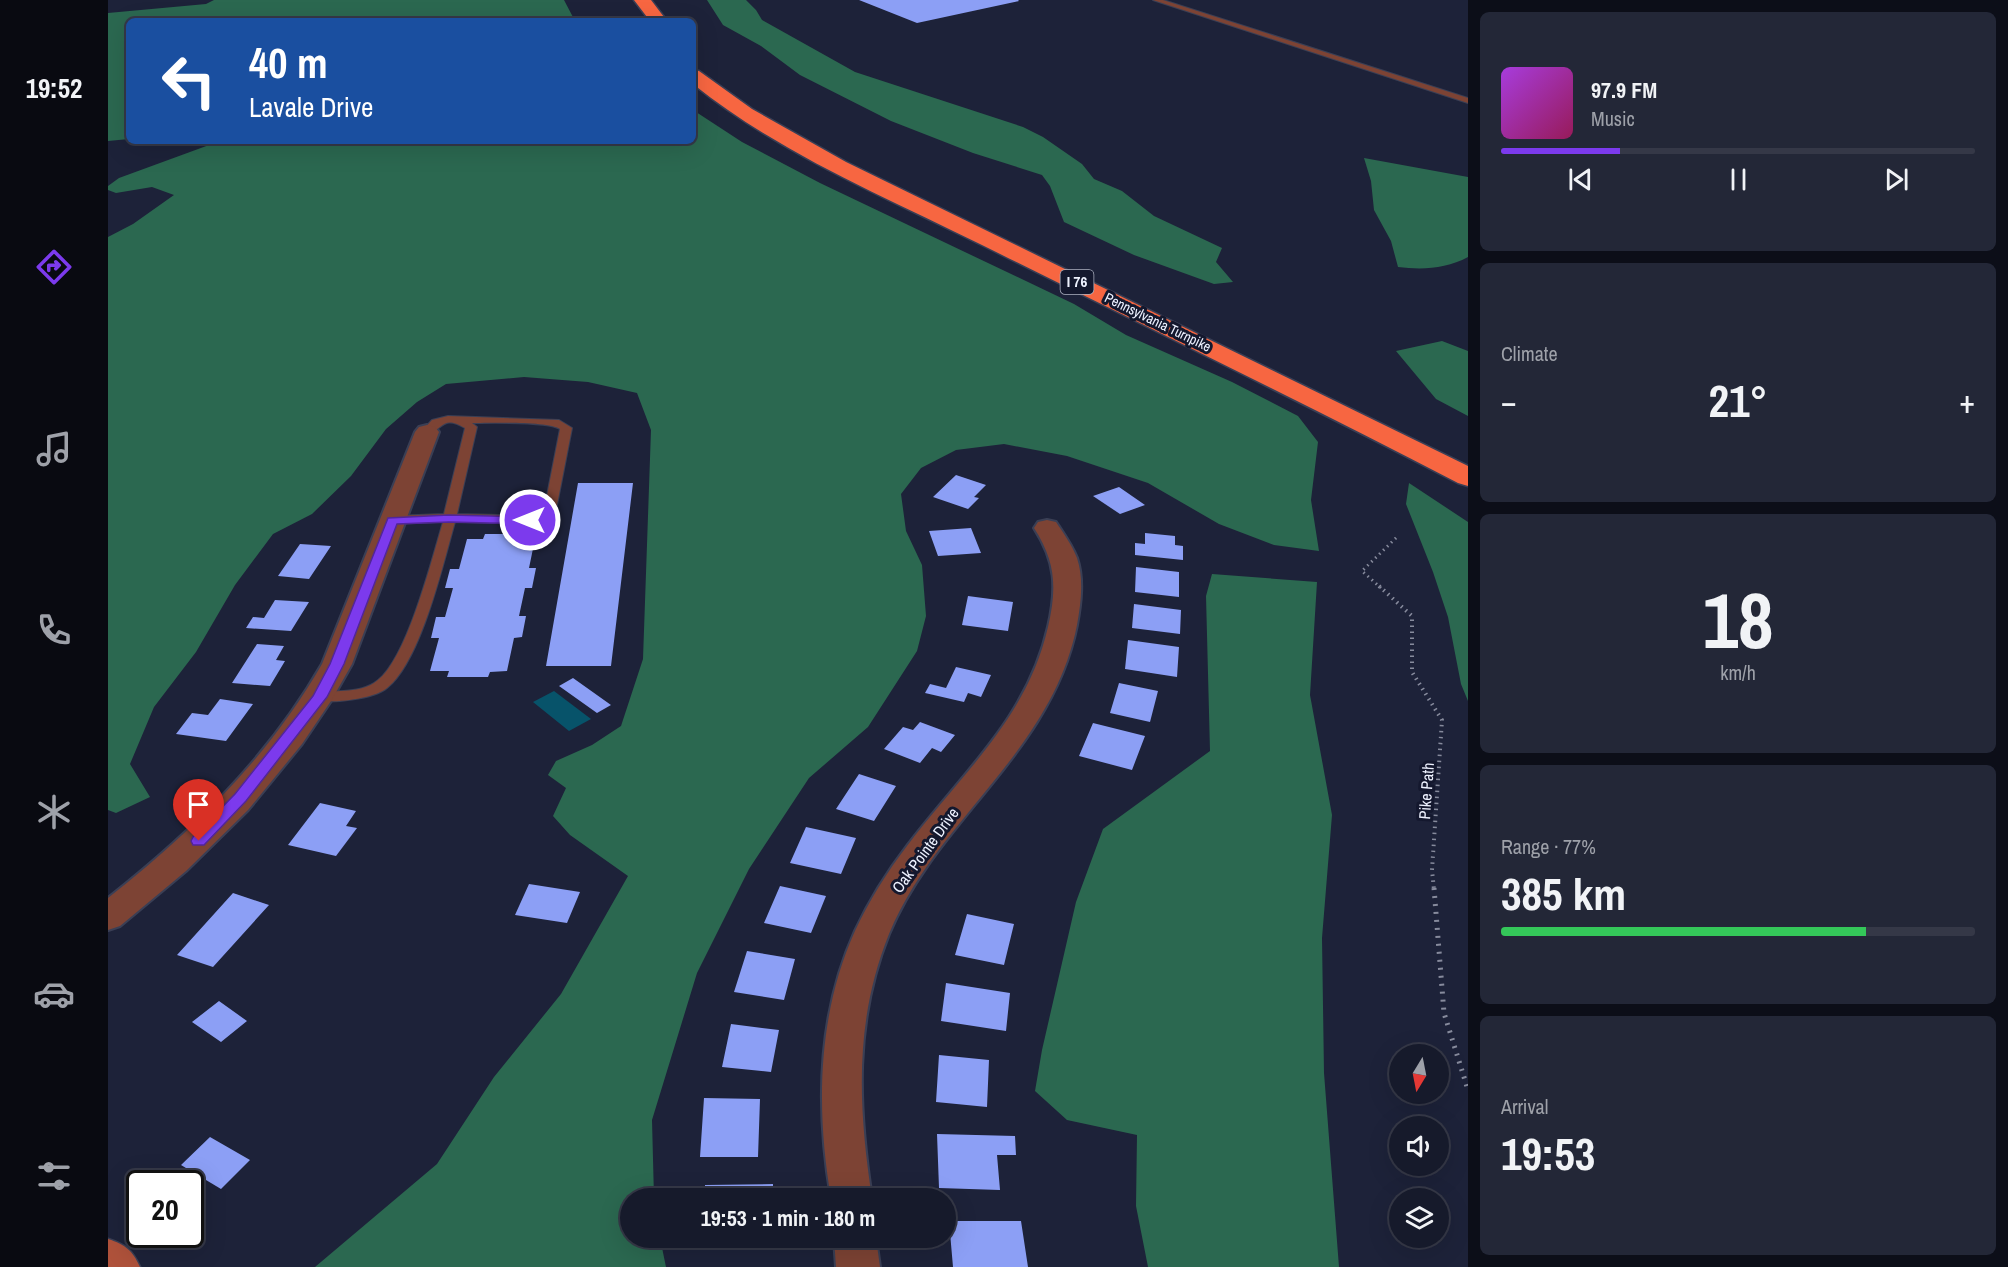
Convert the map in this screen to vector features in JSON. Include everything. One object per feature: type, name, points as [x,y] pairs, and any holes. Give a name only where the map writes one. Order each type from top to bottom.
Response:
[{"type":"highway","points":[[636,9],[653,18]]},
{"type":"highway","name":"Pennsylvania Turnpike","points":[[696,57],[727,82],[793,126],[1468,454]]},
{"type":"highway","name":"Pennsylvania Turnpike","points":[[696,78],[706,87],[778,133],[839,166],[1359,421],[1468,477]]},
{"type":"main road","points":[[108,1261],[115,1267]]},
{"type":"street","points":[[108,917],[199,841],[234,805],[277,754],[320,697],[337,664],[427,432]]},
{"type":"street","name":"Oak Pointe Drive","points":[[850,1188],[841,1106],[842,1048],[861,966],[883,910],[908,871],[941,824],[1020,726],[1039,695],[1052,663],[1067,602],[1066,568],[1061,550],[1047,528]]},
{"type":"street","points":[[856,1248],[858,1267]]},
{"type":"lane","points":[[1156,0],[1468,102]]},
{"type":"lane","points":[[392,520],[449,518],[548,520],[566,428],[560,423],[441,419],[433,423],[427,432]]},
{"type":"lane","points":[[320,697],[354,695],[382,684],[402,661],[441,550],[462,473],[471,427],[460,419]]},
{"type":"path","name":"Pike Path","points":[[1398,536],[1362,571],[1412,616],[1412,672],[1442,720],[1432,870],[1444,1013],[1468,1090]]},
{"type":"green space","points":[[214,0],[564,0],[573,18],[126,18],[126,139],[108,141],[108,13],[206,4]]},
{"type":"green space","points":[[707,0],[746,0],[762,20],[855,72],[1023,127],[1043,137],[1082,164],[1094,179],[1122,191],[1154,216],[1222,248],[1216,262],[1233,282],[1214,284],[1134,255],[1064,222],[1050,186],[1042,175],[973,153],[891,121],[800,75],[761,46],[723,25]]},
{"type":"green space","points":[[696,112],[742,142],[820,183],[1074,304],[1126,335],[1232,382],[1298,416],[1318,442],[1311,500],[1319,551],[1274,545],[1219,524],[1148,483],[1067,456],[1004,444],[956,450],[921,468],[901,494],[906,531],[922,565],[926,616],[917,651],[868,727],[809,778],[749,869],[697,973],[652,1120],[654,1188],[620,1188],[620,1248],[662,1248],[666,1267],[315,1267],[437,1164],[494,1077],[561,994],[628,876],[570,835],[553,816],[566,788],[548,775],[556,761],[592,745],[621,726],[643,659],[651,430],[637,393],[588,382],[524,377],[446,384],[417,402],[386,429],[351,476],[312,514],[273,534],[235,585],[196,652],[154,707],[130,764],[150,797],[116,813],[108,810],[108,237],[133,224],[174,195],[152,187],[116,193],[108,190],[108,186],[119,178],[212,144],[696,144]]},
{"type":"green space","points":[[1364,158],[1468,177],[1468,257],[1434,268],[1398,267],[1391,241],[1374,210],[1371,181]]},
{"type":"green space","points":[[1442,341],[1468,351],[1468,416],[1436,399],[1396,351]]},
{"type":"green space","points":[[1409,483],[1468,522],[1468,701],[1461,684],[1448,617],[1406,504]]},
{"type":"green space","points":[[1212,574],[1317,582],[1310,695],[1332,815],[1322,938],[1324,1073],[1339,1267],[1148,1267],[1136,1206],[1137,1135],[1067,1120],[1035,1091],[1042,1050],[1076,902],[1103,829],[1210,751],[1206,596]]},
{"type":"water","points":[[554,691],[591,719],[569,731],[533,702]]},
{"type":"building","points":[[859,0],[1018,0],[1019,1],[917,23]]},
{"type":"building","points":[[956,475],[986,485],[974,497],[979,498],[968,509],[933,497]]},
{"type":"building","points":[[578,483],[633,483],[611,666],[546,666]]},
{"type":"building","points":[[1119,487],[1145,505],[1120,514],[1093,496]]},
{"type":"building","points":[[971,528],[981,553],[938,556],[929,531]]},
{"type":"building","points":[[1145,533],[1175,536],[1175,545],[1183,546],[1183,560],[1135,555],[1135,543],[1145,544]]},
{"type":"building","points":[[485,534],[521,534],[520,539],[535,539],[529,568],[536,568],[532,588],[525,588],[519,616],[526,616],[522,637],[514,638],[507,671],[490,672],[488,677],[447,677],[449,671],[430,671],[439,638],[431,638],[436,617],[445,617],[453,588],[445,588],[450,569],[459,569],[467,539],[483,539]]},
{"type":"building","points":[[300,544],[331,546],[309,579],[278,576]]},
{"type":"building","points":[[1136,567],[1179,572],[1179,597],[1135,592]]},
{"type":"building","points":[[968,596],[1013,602],[1008,631],[962,625]]},
{"type":"building","points":[[275,600],[309,602],[291,631],[246,628],[253,617],[264,618]]},
{"type":"building","points":[[1134,604],[1181,610],[1180,634],[1132,628]]},
{"type":"building","points":[[1128,640],[1179,647],[1177,677],[1125,669]]},
{"type":"building","points":[[257,644],[284,646],[276,660],[285,661],[270,686],[232,683]]},
{"type":"building","points":[[956,667],[991,675],[981,697],[968,693],[964,702],[925,693],[930,684],[946,688]]},
{"type":"building","points":[[573,678],[611,705],[597,713],[559,686]]},
{"type":"building","points":[[1119,683],[1158,691],[1150,722],[1110,713]]},
{"type":"building","points":[[220,699],[253,704],[226,741],[176,734],[192,713],[208,715]]},
{"type":"building","points":[[920,722],[955,735],[941,752],[932,748],[920,763],[884,749],[903,727],[913,730]]},
{"type":"building","points":[[1093,723],[1145,736],[1132,770],[1079,756]]},
{"type":"building","points":[[859,774],[896,786],[874,821],[836,809]]},
{"type":"building","points":[[320,803],[356,811],[346,826],[357,828],[336,856],[288,845]]},
{"type":"building","points":[[806,827],[856,838],[841,874],[790,863]]},
{"type":"building","points":[[529,884],[580,892],[567,923],[515,915]]},
{"type":"building","points":[[780,886],[826,896],[811,933],[764,923]]},
{"type":"building","points":[[233,893],[269,905],[213,967],[177,955]]},
{"type":"building","points":[[967,914],[1014,924],[1004,965],[955,955]]},
{"type":"building","points":[[747,951],[795,959],[784,1000],[734,992]]},
{"type":"building","points":[[946,983],[1010,993],[1006,1031],[941,1021]]},
{"type":"building","points":[[219,1001],[247,1021],[221,1042],[192,1022]]},
{"type":"building","points":[[731,1024],[779,1030],[771,1072],[722,1067]]},
{"type":"building","points":[[939,1055],[989,1060],[987,1107],[936,1102]]},
{"type":"building","points":[[704,1098],[760,1099],[758,1157],[700,1157]]},
{"type":"building","points":[[937,1134],[1015,1136],[1016,1155],[997,1155],[1000,1190],[939,1188]]},
{"type":"building","points":[[210,1137],[250,1160],[221,1189],[204,1179],[204,1170],[189,1170],[181,1165]]},
{"type":"building","points":[[773,1184],[773,1188],[705,1188],[705,1185]]},
{"type":"building","points":[[956,1221],[1021,1221],[1028,1267],[953,1267],[951,1248],[956,1248]]},
{"type":"building","points":[[704,1248],[774,1248],[704,1249]]},
{"type":"route","points":[[199,841],[241,798],[320,697],[337,664],[392,520],[449,518],[530,520]]}]
